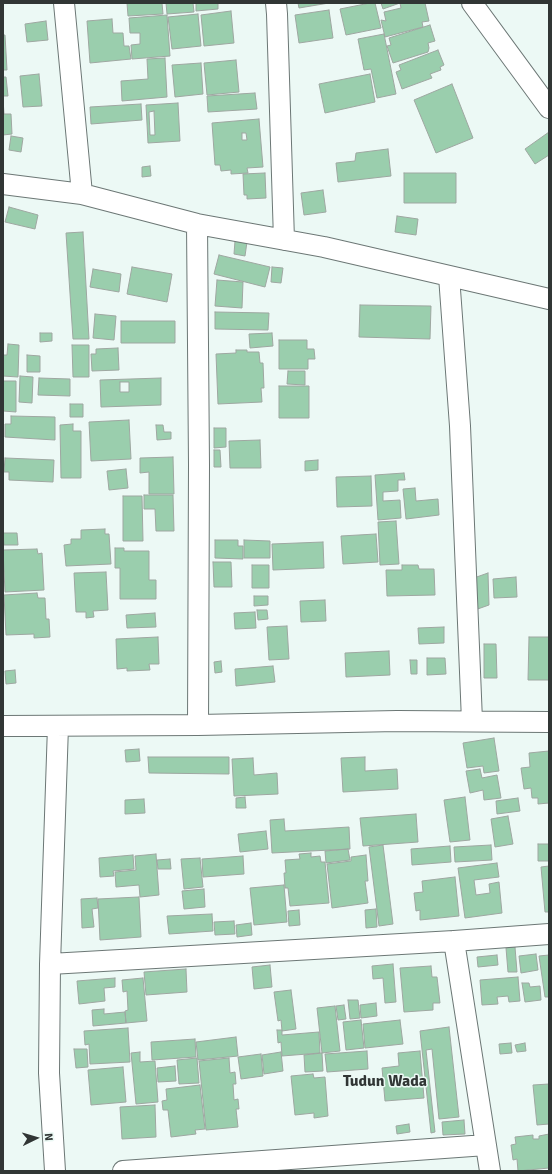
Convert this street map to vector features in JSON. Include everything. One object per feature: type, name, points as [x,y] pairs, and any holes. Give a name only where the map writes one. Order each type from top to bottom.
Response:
[{"type":"street","points":[[64,3],[82,194]]},
{"type":"street","points":[[276,3],[284,240]]},
{"type":"street","points":[[472,3],[549,108]]},
{"type":"street","points":[[3,184],[82,194],[197,224],[324,247],[549,299]]},
{"type":"street","points":[[197,224],[199,465],[198,726]]},
{"type":"street","points":[[449,276],[460,426],[472,721]]},
{"type":"street","points":[[3,726],[198,726],[472,721],[549,722]]},
{"type":"street","points":[[55,1171],[49,1073],[50,964],[58,726]]},
{"type":"street","points":[[50,964],[454,941],[549,934]]},
{"type":"street","points":[[454,941],[490,1171]]},
{"type":"street","points":[[123,1171],[273,1166],[486,1145]]},
{"type":"building","points":[[127,3],[162,3],[163,14],[128,16]]},
{"type":"building","points":[[166,3],[193,3],[194,12],[167,14]]},
{"type":"building","points":[[196,3],[218,3],[218,9],[196,11]]},
{"type":"building","points":[[298,3],[329,3],[299,8]]},
{"type":"building","points":[[375,3],[381,28],[346,35],[340,9]]},
{"type":"building","points":[[381,3],[400,3],[383,9]]},
{"type":"building","points":[[400,3],[425,3],[429,21],[422,22],[423,27],[385,37],[381,20],[386,21],[384,12],[401,8]]},
{"type":"building","points":[[329,10],[333,38],[299,43],[295,15]]},
{"type":"building","points":[[231,11],[234,43],[204,46],[201,15]]},
{"type":"building","points":[[198,14],[201,46],[172,49],[168,17]]},
{"type":"building","points":[[167,15],[170,56],[132,59],[131,45],[140,44],[140,33],[130,33],[129,18]]},
{"type":"building","points":[[112,19],[113,33],[123,33],[124,46],[129,46],[131,59],[90,63],[87,21]]},
{"type":"building","points":[[46,21],[48,40],[27,42],[25,24]]},
{"type":"building","points":[[430,25],[435,41],[428,43],[428,52],[393,63],[387,46],[391,45],[389,38]]},
{"type":"building","points":[[384,34],[396,94],[377,98],[371,69],[364,70],[358,39]]},
{"type":"building","points":[[3,35],[5,35],[7,70],[3,70]]},
{"type":"building","points":[[438,50],[444,65],[440,67],[441,70],[430,74],[432,78],[402,89],[396,72],[401,70],[399,65]]},
{"type":"building","points":[[165,58],[167,97],[122,101],[121,81],[148,79],[147,59]]},
{"type":"building","points":[[236,60],[239,92],[207,95],[204,63]]},
{"type":"building","points":[[201,63],[203,94],[175,97],[172,65]]},
{"type":"building","points":[[39,74],[42,106],[23,107],[20,76]]},
{"type":"building","points":[[370,74],[375,102],[325,113],[319,84]]},
{"type":"building","points":[[3,77],[6,77],[8,96],[3,96]]},
{"type":"building","points":[[452,84],[473,138],[436,153],[414,100]]},
{"type":"building","points":[[255,93],[257,109],[208,112],[207,96]]},
{"type":"building","points":[[3,99],[4,114],[11,114],[12,134],[3,135]]},
{"type":"building","points":[[178,103],[180,141],[148,143],[146,105]],"holes":[[[154,111],[155,135],[150,135],[149,112]]]},
{"type":"building","points":[[141,104],[142,120],[91,124],[90,107]]},
{"type":"building","points":[[259,119],[263,167],[247,168],[248,173],[231,174],[231,170],[221,171],[220,165],[215,165],[212,123]],"holes":[[[242,133],[246,133],[247,140],[242,140]]]},
{"type":"building","points":[[549,132],[549,155],[535,164],[525,149]]},
{"type":"building","points":[[11,136],[23,138],[21,152],[9,150]]},
{"type":"building","points":[[388,149],[391,176],[338,182],[336,163],[355,161],[356,153]]},
{"type":"building","points":[[150,166],[151,176],[142,177],[142,167]]},
{"type":"building","points":[[265,173],[266,198],[247,199],[247,195],[244,195],[243,174]]},
{"type":"building","points":[[404,173],[456,173],[456,203],[404,203]]},
{"type":"building","points":[[323,190],[326,212],[304,215],[301,193]]},
{"type":"building","points":[[9,207],[38,215],[35,229],[5,222]]},
{"type":"building","points":[[397,216],[418,219],[416,235],[395,232]]},
{"type":"building","points":[[83,232],[89,339],[73,339],[66,233]]},
{"type":"building","points":[[235,241],[247,242],[245,256],[234,254]]},
{"type":"building","points":[[219,255],[270,267],[265,287],[214,274]]},
{"type":"building","points":[[132,267],[172,274],[167,302],[127,294]]},
{"type":"building","points":[[272,267],[283,268],[281,283],[271,282]]},
{"type":"building","points":[[93,269],[121,274],[119,292],[90,287]]},
{"type":"building","points":[[217,280],[243,282],[242,308],[215,306]]},
{"type":"building","points":[[360,305],[431,306],[430,339],[359,337]]},
{"type":"building","points":[[215,312],[269,313],[268,330],[215,329]]},
{"type":"building","points":[[95,314],[116,316],[114,340],[93,338]]},
{"type":"building","points":[[121,321],[175,321],[175,343],[121,343]]},
{"type":"building","points":[[40,333],[52,333],[52,341],[40,342]]},
{"type":"building","points":[[272,333],[273,346],[250,348],[249,334]]},
{"type":"building","points":[[279,340],[307,340],[307,349],[314,349],[315,359],[308,359],[308,369],[279,369]]},
{"type":"building","points":[[8,344],[19,345],[18,377],[3,376],[3,355],[7,355]]},
{"type":"building","points":[[72,345],[89,345],[89,377],[73,377]]},
{"type":"building","points":[[118,348],[119,370],[92,371],[91,354],[96,354],[96,349]]},
{"type":"building","points":[[236,350],[259,352],[260,363],[263,363],[264,388],[261,388],[262,402],[218,404],[216,354],[236,353]]},
{"type":"building","points":[[27,355],[40,356],[40,372],[27,372]]},
{"type":"building","points":[[288,371],[305,371],[305,385],[287,384]]},
{"type":"building","points":[[20,376],[33,377],[32,403],[19,402]]},
{"type":"building","points":[[39,378],[70,379],[70,396],[38,395]]},
{"type":"building","points":[[161,378],[161,405],[101,407],[100,380]],"holes":[[[120,382],[129,382],[129,392],[120,392]]]},
{"type":"building","points":[[3,381],[16,381],[16,412],[3,411]]},
{"type":"building","points":[[279,386],[309,386],[309,418],[279,418]]},
{"type":"building","points":[[70,404],[83,404],[83,417],[70,417]]},
{"type":"building","points":[[11,416],[55,417],[55,440],[5,437],[5,424],[11,424]]},
{"type":"building","points":[[129,420],[131,459],[91,461],[89,422]]},
{"type":"building","points":[[73,424],[73,431],[81,431],[81,478],[61,478],[60,425]]},
{"type":"building","points":[[156,425],[163,425],[164,432],[171,432],[171,439],[157,440]]},
{"type":"building","points":[[214,428],[226,428],[226,447],[214,448]]},
{"type":"building","points":[[260,440],[261,468],[230,468],[229,441]]},
{"type":"building","points":[[214,450],[220,450],[221,467],[214,467]]},
{"type":"building","points":[[173,457],[174,494],[149,494],[149,472],[140,473],[140,458]]},
{"type":"building","points":[[5,458],[54,460],[53,482],[9,480],[9,472],[4,472]]},
{"type":"building","points":[[318,460],[318,470],[305,471],[305,461]]},
{"type":"building","points":[[126,469],[128,488],[109,490],[107,471]]},
{"type":"building","points":[[404,473],[405,480],[398,480],[398,491],[383,492],[383,501],[400,500],[401,518],[378,520],[375,475]]},
{"type":"building","points":[[371,476],[372,506],[337,507],[336,477]]},
{"type":"building","points":[[415,488],[416,501],[438,499],[439,515],[406,519],[403,489]]},
{"type":"building","points":[[144,495],[173,495],[174,531],[156,531],[155,509],[144,509]]},
{"type":"building","points":[[123,496],[142,496],[143,541],[123,541]]},
{"type":"building","points":[[396,521],[399,564],[380,565],[378,522]]},
{"type":"building","points":[[105,529],[105,534],[109,534],[111,564],[66,566],[64,545],[71,544],[71,539],[81,539],[81,530]]},
{"type":"building","points":[[3,533],[17,533],[18,545],[4,545]]},
{"type":"building","points":[[376,534],[378,562],[343,564],[341,536]]},
{"type":"building","points":[[215,540],[238,540],[238,546],[243,546],[243,559],[215,558]]},
{"type":"building","points":[[244,540],[270,541],[270,558],[244,558]]},
{"type":"building","points":[[323,542],[324,568],[273,570],[272,544]]},
{"type":"building","points":[[115,548],[124,548],[124,551],[149,551],[149,580],[156,580],[156,599],[120,599],[120,568],[115,568]]},
{"type":"building","points":[[37,549],[38,554],[42,553],[44,590],[5,592],[3,550]]},
{"type":"building","points":[[213,562],[231,562],[232,587],[214,587]]},
{"type":"building","points":[[252,565],[269,565],[269,588],[252,588]]},
{"type":"building","points":[[402,565],[418,565],[419,569],[434,569],[435,595],[387,596],[386,570],[402,570]]},
{"type":"building","points":[[106,572],[108,610],[93,611],[94,617],[86,618],[86,612],[76,612],[74,573]]},
{"type":"building","points":[[488,573],[489,605],[472,611],[471,579]]},
{"type":"building","points":[[516,577],[517,597],[494,598],[493,579]]},
{"type":"building","points":[[37,593],[38,598],[45,598],[46,619],[49,619],[50,637],[34,638],[34,634],[6,635],[4,595]]},
{"type":"building","points":[[254,596],[268,596],[268,605],[254,606]]},
{"type":"building","points":[[325,600],[326,621],[301,622],[300,601]]},
{"type":"building","points":[[257,610],[267,610],[268,619],[258,620]]},
{"type":"building","points":[[255,612],[256,628],[235,629],[234,613]]},
{"type":"building","points":[[155,613],[156,627],[127,628],[126,615]]},
{"type":"building","points":[[287,626],[289,659],[269,660],[267,627]]},
{"type":"building","points":[[444,627],[444,643],[419,644],[418,628]]},
{"type":"building","points":[[158,637],[159,664],[149,664],[150,670],[127,671],[127,668],[117,669],[116,639]]},
{"type":"building","points":[[529,637],[549,637],[549,680],[528,680]]},
{"type":"building","points":[[484,644],[496,644],[497,678],[484,678]]},
{"type":"building","points":[[389,651],[390,675],[346,677],[345,653]]},
{"type":"building","points":[[427,658],[445,658],[446,674],[427,675]]},
{"type":"building","points":[[410,660],[417,660],[417,674],[411,674]]},
{"type":"building","points":[[221,661],[222,672],[215,673],[214,662]]},
{"type":"building","points":[[273,666],[275,682],[236,686],[235,669]]},
{"type":"building","points":[[15,670],[16,683],[6,684],[5,671]]},
{"type":"building","points":[[494,738],[499,771],[484,773],[483,766],[467,768],[463,743]]},
{"type":"building","points":[[139,749],[140,761],[126,762],[125,750]]},
{"type":"building","points":[[549,751],[549,803],[538,804],[538,798],[532,798],[531,788],[524,789],[521,768],[530,767],[529,753]]},
{"type":"building","points":[[148,757],[229,757],[229,774],[149,773]]},
{"type":"building","points":[[365,757],[365,771],[397,769],[398,789],[343,792],[341,758]]},
{"type":"building","points":[[253,758],[254,775],[277,773],[278,794],[234,796],[232,759]]},
{"type":"building","points":[[480,769],[482,778],[497,775],[501,798],[484,800],[483,790],[470,793],[466,771]]},
{"type":"building","points":[[245,797],[246,808],[236,808],[236,798]]},
{"type":"building","points":[[465,797],[470,840],[450,842],[444,800]]},
{"type":"building","points":[[518,798],[520,811],[497,814],[496,801]]},
{"type":"building","points":[[144,799],[145,813],[125,814],[125,800]]},
{"type":"building","points":[[416,814],[418,842],[363,846],[360,818]]},
{"type":"building","points":[[508,816],[513,844],[495,847],[491,819]]},
{"type":"building","points":[[284,819],[285,831],[349,827],[350,849],[272,853],[270,820]]},
{"type":"building","points":[[266,831],[268,849],[240,852],[238,834]]},
{"type":"building","points":[[538,844],[549,844],[549,861],[538,861]]},
{"type":"building","points":[[383,845],[393,924],[379,926],[369,847]]},
{"type":"building","points":[[491,845],[492,860],[455,862],[454,847]]},
{"type":"building","points":[[450,846],[451,862],[412,865],[411,849]]},
{"type":"building","points":[[348,849],[350,860],[326,863],[325,851]]},
{"type":"building","points":[[311,853],[311,857],[320,856],[321,862],[325,862],[329,903],[290,906],[288,888],[285,888],[285,860],[300,859],[299,854]]},
{"type":"building","points":[[156,854],[159,895],[140,897],[139,885],[116,887],[115,872],[136,870],[135,856]]},
{"type":"building","points":[[133,855],[134,869],[113,871],[114,876],[100,877],[99,858]]},
{"type":"building","points":[[366,855],[368,881],[365,881],[368,903],[332,908],[327,864],[351,861],[351,857]]},
{"type":"building","points":[[243,856],[244,874],[203,877],[202,859]]},
{"type":"building","points":[[200,858],[203,887],[184,889],[181,859]]},
{"type":"building","points":[[170,859],[171,869],[158,869],[157,860]]},
{"type":"building","points":[[497,863],[499,877],[474,880],[476,895],[490,893],[489,884],[499,882],[502,913],[465,918],[458,868]]},
{"type":"building","points":[[549,866],[549,912],[545,912],[541,867]]},
{"type":"building","points":[[455,877],[459,916],[420,920],[420,910],[416,911],[414,893],[423,892],[422,881]]},
{"type":"building","points":[[284,885],[287,922],[254,925],[250,888]]},
{"type":"building","points":[[204,889],[205,907],[184,909],[182,891]]},
{"type":"building","points":[[139,897],[141,937],[100,940],[98,899]]},
{"type":"building","points":[[97,898],[98,908],[92,909],[94,927],[82,928],[81,899]]},
{"type":"building","points":[[376,909],[377,927],[366,928],[365,910]]},
{"type":"building","points":[[299,910],[300,925],[289,926],[288,911]]},
{"type":"building","points":[[212,914],[213,931],[169,934],[167,916]]},
{"type":"building","points":[[234,921],[235,934],[215,935],[214,922]]},
{"type":"building","points":[[251,923],[252,935],[237,937],[236,925]]},
{"type":"building","points":[[515,947],[517,972],[508,972],[506,948]]},
{"type":"building","points":[[536,954],[538,970],[521,973],[519,956]]},
{"type":"building","points":[[497,955],[498,965],[478,967],[477,957]]},
{"type":"building","points":[[549,955],[549,997],[545,997],[539,956]]},
{"type":"building","points":[[393,964],[396,1002],[385,1003],[383,978],[373,979],[372,966]]},
{"type":"building","points":[[270,965],[272,987],[254,989],[252,967]]},
{"type":"building","points":[[431,966],[432,977],[437,977],[440,1003],[433,1003],[433,1010],[404,1012],[400,968]]},
{"type":"building","points":[[186,969],[187,992],[146,995],[144,972]]},
{"type":"building","points":[[518,977],[520,1001],[509,1002],[508,996],[497,997],[498,1004],[482,1005],[480,980]]},
{"type":"building","points":[[115,978],[115,987],[104,988],[105,1001],[79,1004],[77,981]]},
{"type":"building","points":[[143,978],[147,1021],[126,1023],[125,1011],[128,1010],[127,991],[123,992],[122,980]]},
{"type":"building","points":[[522,983],[529,983],[530,987],[540,986],[541,1000],[525,1002]]},
{"type":"building","points":[[291,990],[296,1029],[282,1031],[281,1020],[278,1021],[274,992]]},
{"type":"building","points":[[348,1000],[358,1000],[360,1018],[350,1019]]},
{"type":"building","points":[[376,1003],[377,1016],[361,1018],[360,1005]]},
{"type":"building","points":[[344,1005],[346,1019],[338,1020],[336,1006]]},
{"type":"building","points":[[335,1006],[340,1051],[322,1053],[317,1008]]},
{"type":"building","points":[[104,1009],[104,1014],[125,1012],[126,1023],[93,1026],[92,1010]]},
{"type":"building","points":[[361,1020],[364,1048],[346,1050],[343,1022]]},
{"type":"building","points":[[400,1020],[403,1044],[365,1048],[363,1024]]},
{"type":"building","points":[[449,1027],[459,1117],[439,1119],[432,1049],[426,1050],[435,1132],[431,1133],[420,1031]]},
{"type":"building","points":[[128,1028],[130,1062],[90,1064],[89,1044],[85,1045],[84,1031]]},
{"type":"building","points":[[277,1030],[282,1030],[282,1035],[319,1032],[320,1053],[282,1056],[281,1042],[278,1043]]},
{"type":"building","points":[[236,1037],[238,1056],[198,1060],[196,1042]]},
{"type":"building","points":[[195,1039],[196,1057],[152,1060],[151,1042]]},
{"type":"building","points":[[511,1043],[512,1053],[500,1054],[499,1044]]},
{"type":"building","points":[[525,1043],[526,1051],[517,1052],[515,1045]]},
{"type":"building","points":[[74,1049],[87,1049],[88,1067],[76,1068]]},
{"type":"building","points":[[367,1051],[368,1069],[327,1072],[325,1054]]},
{"type":"building","points":[[420,1051],[424,1098],[385,1101],[382,1068],[399,1066],[398,1053]]},
{"type":"building","points":[[140,1052],[140,1062],[155,1061],[158,1102],[136,1104],[131,1053]]},
{"type":"building","points":[[281,1052],[283,1071],[264,1074],[262,1055]]},
{"type":"building","points":[[322,1053],[323,1071],[305,1072],[304,1055]]},
{"type":"building","points":[[261,1054],[263,1076],[241,1079],[238,1057]]},
{"type":"building","points":[[197,1058],[199,1083],[179,1084],[177,1060]]},
{"type":"building","points":[[229,1058],[230,1073],[235,1072],[236,1084],[233,1084],[234,1100],[238,1099],[239,1109],[236,1109],[238,1127],[206,1130],[199,1061]]},
{"type":"building","points":[[175,1066],[176,1081],[158,1082],[157,1068]]},
{"type":"building","points":[[123,1067],[126,1102],[91,1105],[88,1070]]},
{"type":"building","points":[[313,1074],[314,1078],[325,1077],[328,1116],[314,1118],[314,1113],[295,1115],[291,1076]]},
{"type":"building","points":[[549,1084],[549,1124],[537,1125],[533,1085]]},
{"type":"building","points":[[200,1085],[205,1129],[195,1130],[196,1134],[171,1137],[168,1110],[163,1110],[162,1101],[167,1100],[166,1089]]},
{"type":"building","points":[[155,1105],[156,1137],[122,1139],[120,1107]]},
{"type":"building","points":[[464,1120],[465,1134],[443,1135],[442,1122]]},
{"type":"building","points":[[409,1124],[410,1132],[397,1134],[396,1126]]},
{"type":"building","points":[[549,1134],[549,1168],[518,1171],[517,1159],[513,1160],[511,1145],[516,1144],[515,1137],[533,1135],[533,1139],[539,1139],[539,1136]]},
{"type":"district","name":"Tudun Wada","points":[[385,1082]]}]
